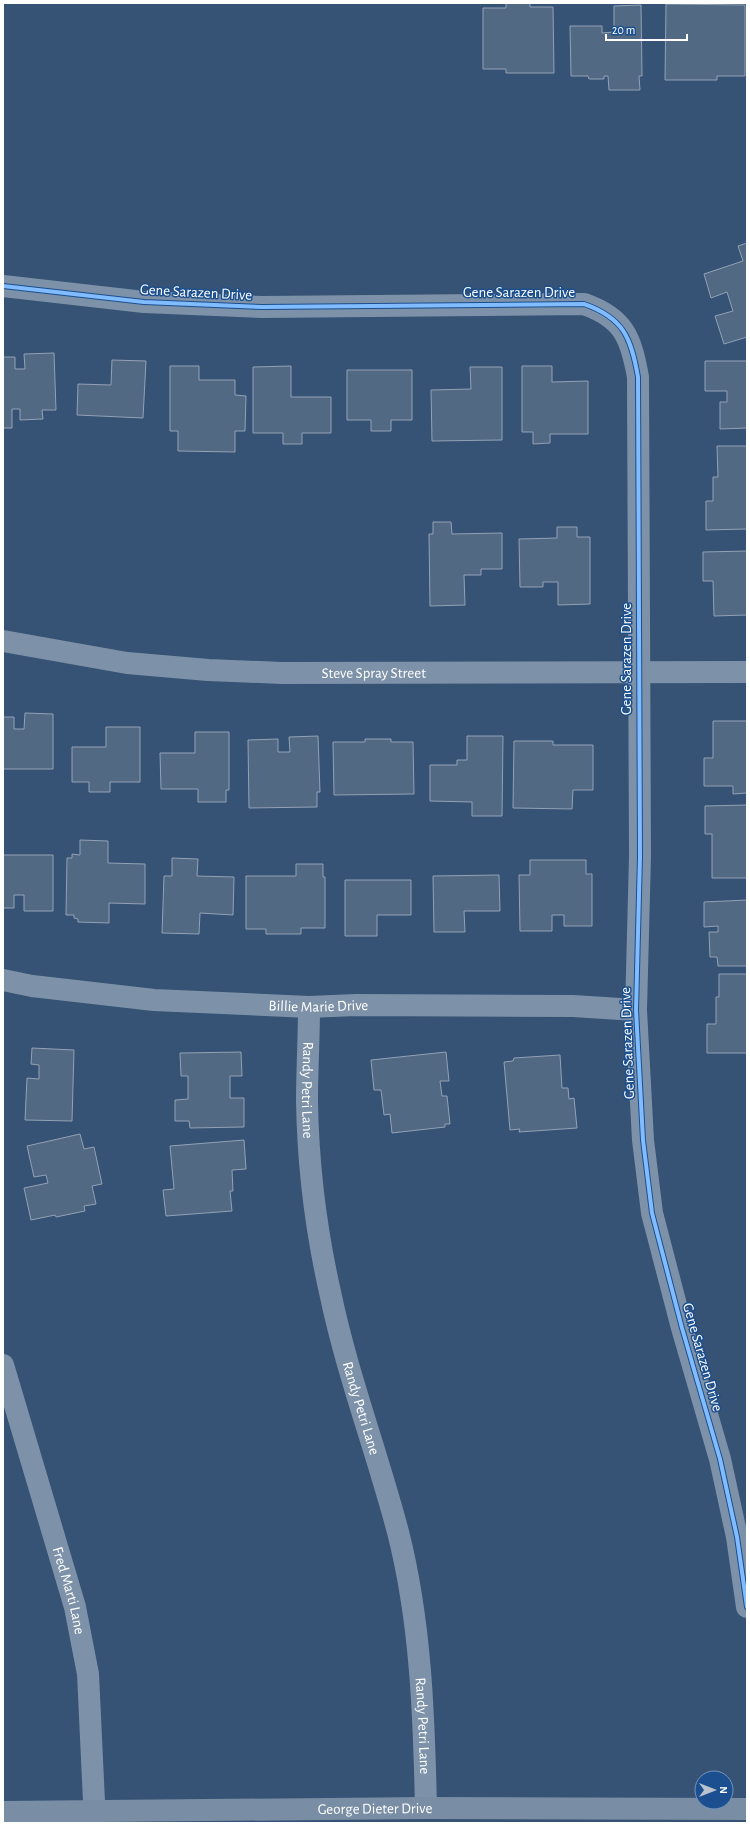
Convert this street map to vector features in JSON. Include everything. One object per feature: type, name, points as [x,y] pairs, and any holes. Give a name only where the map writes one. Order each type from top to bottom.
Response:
[{"type":"main road","name":"George Dieter Drive","points":[[3,1812],[95,1817],[426,1808],[747,1809]]},
{"type":"street","name":"Gene Sarazen Drive","points":[[3,286],[144,302],[183,304],[262,306],[584,304],[602,310],[616,322],[626,335],[633,351],[638,377],[638,672],[640,856],[636,1010],[643,1140],[652,1213],[682,1328],[720,1459],[737,1537],[747,1607]]},
{"type":"street","name":"Steve Spray Street","points":[[3,641],[127,663],[208,670],[282,673],[747,672]]},
{"type":"street","name":"Billie Marie Drive","points":[[3,980],[32,986],[154,1000],[309,1007],[371,1005],[572,1006],[636,1010]]},
{"type":"street","name":"Randy Petri Lane","points":[[309,1007],[307,1102],[312,1183],[330,1292],[358,1401],[398,1533],[413,1611],[421,1691],[426,1808]]},
{"type":"street","name":"Fred Marti Lane","points":[[3,1365],[75,1607],[88,1674],[95,1817]]},
{"type":"building","points":[[506,3],[530,3],[530,7],[553,7],[554,73],[506,73],[506,69],[483,69],[483,8],[506,8]]},
{"type":"building","points":[[666,4],[745,5],[745,76],[717,76],[717,80],[665,80]]},
{"type":"building","points":[[641,5],[642,76],[639,76],[640,90],[609,90],[608,76],[604,76],[604,79],[589,79],[588,76],[571,76],[570,26],[602,26],[602,33],[614,32],[614,6]]},
{"type":"building","points":[[747,243],[747,337],[724,344],[715,316],[733,311],[727,292],[711,298],[704,274],[743,261],[738,246]]},
{"type":"building","points":[[54,353],[56,410],[42,410],[43,419],[20,420],[20,409],[12,409],[12,428],[3,428],[3,357],[15,357],[15,369],[25,369],[24,354]]},
{"type":"building","points":[[112,360],[146,361],[143,418],[77,415],[78,384],[111,385]]},
{"type":"building","points":[[705,361],[747,361],[747,428],[720,429],[720,402],[727,402],[727,391],[705,391]]},
{"type":"building","points":[[170,366],[199,366],[199,380],[235,380],[235,395],[246,396],[245,431],[235,431],[235,452],[178,451],[178,431],[170,431]]},
{"type":"building","points":[[291,366],[291,397],[331,397],[331,433],[302,433],[302,444],[283,444],[283,433],[253,433],[253,367]]},
{"type":"building","points":[[522,366],[552,366],[552,382],[588,381],[588,434],[550,434],[550,443],[533,444],[533,432],[522,432]]},
{"type":"building","points":[[470,367],[502,367],[502,440],[432,441],[431,390],[471,389]]},
{"type":"building","points":[[347,370],[412,370],[412,420],[391,420],[391,431],[371,431],[371,420],[347,420]]},
{"type":"building","points":[[717,446],[747,446],[747,529],[706,530],[706,501],[713,501],[713,477],[718,477]]},
{"type":"building","points":[[433,522],[451,522],[452,534],[502,533],[502,569],[481,569],[481,575],[464,575],[465,605],[430,606],[429,534],[433,534]]},
{"type":"building","points":[[557,527],[577,527],[577,537],[590,537],[590,604],[558,605],[558,582],[543,582],[543,587],[520,587],[519,539],[557,538]]},
{"type":"building","points":[[747,551],[747,615],[714,616],[713,581],[703,581],[703,552]]},
{"type":"building","points":[[25,713],[53,714],[53,769],[3,769],[3,717],[14,717],[14,729],[24,729]]},
{"type":"building","points":[[713,721],[747,721],[747,793],[733,794],[733,786],[704,786],[704,758],[713,758]]},
{"type":"building","points":[[106,727],[140,727],[140,782],[110,782],[110,792],[89,792],[89,782],[72,782],[72,747],[106,747]]},
{"type":"building","points":[[195,732],[229,732],[229,790],[226,790],[226,802],[198,802],[198,789],[161,789],[160,753],[195,753]]},
{"type":"building","points":[[318,736],[320,792],[317,792],[317,807],[249,808],[248,740],[278,739],[278,752],[290,752],[289,737]]},
{"type":"building","points":[[467,736],[503,736],[502,816],[472,816],[472,802],[430,801],[430,765],[457,765],[457,760],[467,760]]},
{"type":"building","points":[[365,739],[391,739],[391,742],[413,742],[414,794],[334,795],[333,742],[365,742]]},
{"type":"building","points":[[514,741],[553,741],[553,745],[593,745],[593,790],[573,790],[572,809],[513,808]]},
{"type":"building","points":[[747,805],[747,878],[712,878],[712,834],[705,834],[705,806]]},
{"type":"building","points":[[80,840],[108,841],[108,863],[145,864],[145,904],[109,903],[109,923],[78,922],[78,919],[74,918],[74,915],[66,915],[67,858],[72,858],[72,854],[80,855]]},
{"type":"building","points":[[3,855],[53,855],[53,911],[24,911],[24,895],[14,895],[14,908],[3,908]]},
{"type":"building","points":[[172,858],[198,859],[197,876],[234,877],[233,915],[200,913],[199,934],[162,933],[164,876],[172,876]]},
{"type":"building","points":[[530,860],[586,860],[586,874],[592,874],[592,926],[564,926],[564,915],[552,915],[552,931],[520,931],[519,875],[530,875]]},
{"type":"building","points":[[296,864],[323,864],[323,877],[325,877],[325,928],[301,928],[301,934],[266,934],[266,929],[246,929],[246,876],[296,876]]},
{"type":"building","points":[[499,875],[500,911],[464,911],[465,932],[434,932],[433,876]]},
{"type":"building","points":[[345,880],[411,880],[411,915],[377,915],[377,936],[345,936]]},
{"type":"building","points":[[747,900],[747,966],[718,966],[717,957],[710,957],[709,932],[718,932],[718,926],[704,927],[704,902]]},
{"type":"building","points":[[719,974],[747,974],[747,1053],[707,1053],[707,1024],[716,1024],[716,997],[719,997]]},
{"type":"building","points":[[32,1048],[74,1050],[72,1121],[25,1120],[27,1078],[39,1079],[39,1065],[31,1064]]},
{"type":"building","points":[[241,1052],[242,1076],[230,1076],[230,1098],[244,1098],[244,1127],[190,1128],[189,1121],[175,1121],[175,1100],[188,1099],[188,1076],[181,1076],[180,1053]]},
{"type":"building","points":[[446,1052],[449,1081],[440,1081],[442,1096],[447,1096],[450,1124],[445,1124],[445,1127],[392,1133],[390,1114],[384,1115],[381,1090],[374,1090],[371,1060]]},
{"type":"building","points":[[560,1055],[562,1088],[568,1088],[569,1099],[574,1098],[577,1128],[519,1132],[520,1129],[510,1130],[504,1062],[513,1061],[514,1058]]},
{"type":"building","points":[[80,1134],[84,1149],[94,1147],[102,1184],[92,1186],[96,1204],[84,1206],[85,1211],[31,1220],[24,1188],[48,1183],[46,1175],[34,1177],[27,1146]]},
{"type":"building","points":[[244,1140],[246,1169],[232,1170],[233,1191],[230,1191],[232,1211],[166,1216],[163,1190],[174,1189],[170,1146]]},
{"type":"cycle path","points":[[3,286],[144,302],[262,307],[584,304],[608,316],[617,323],[623,331],[632,351],[638,377],[640,856],[636,1010],[643,1140],[652,1213],[682,1328],[720,1459],[737,1537],[747,1607]]}]
